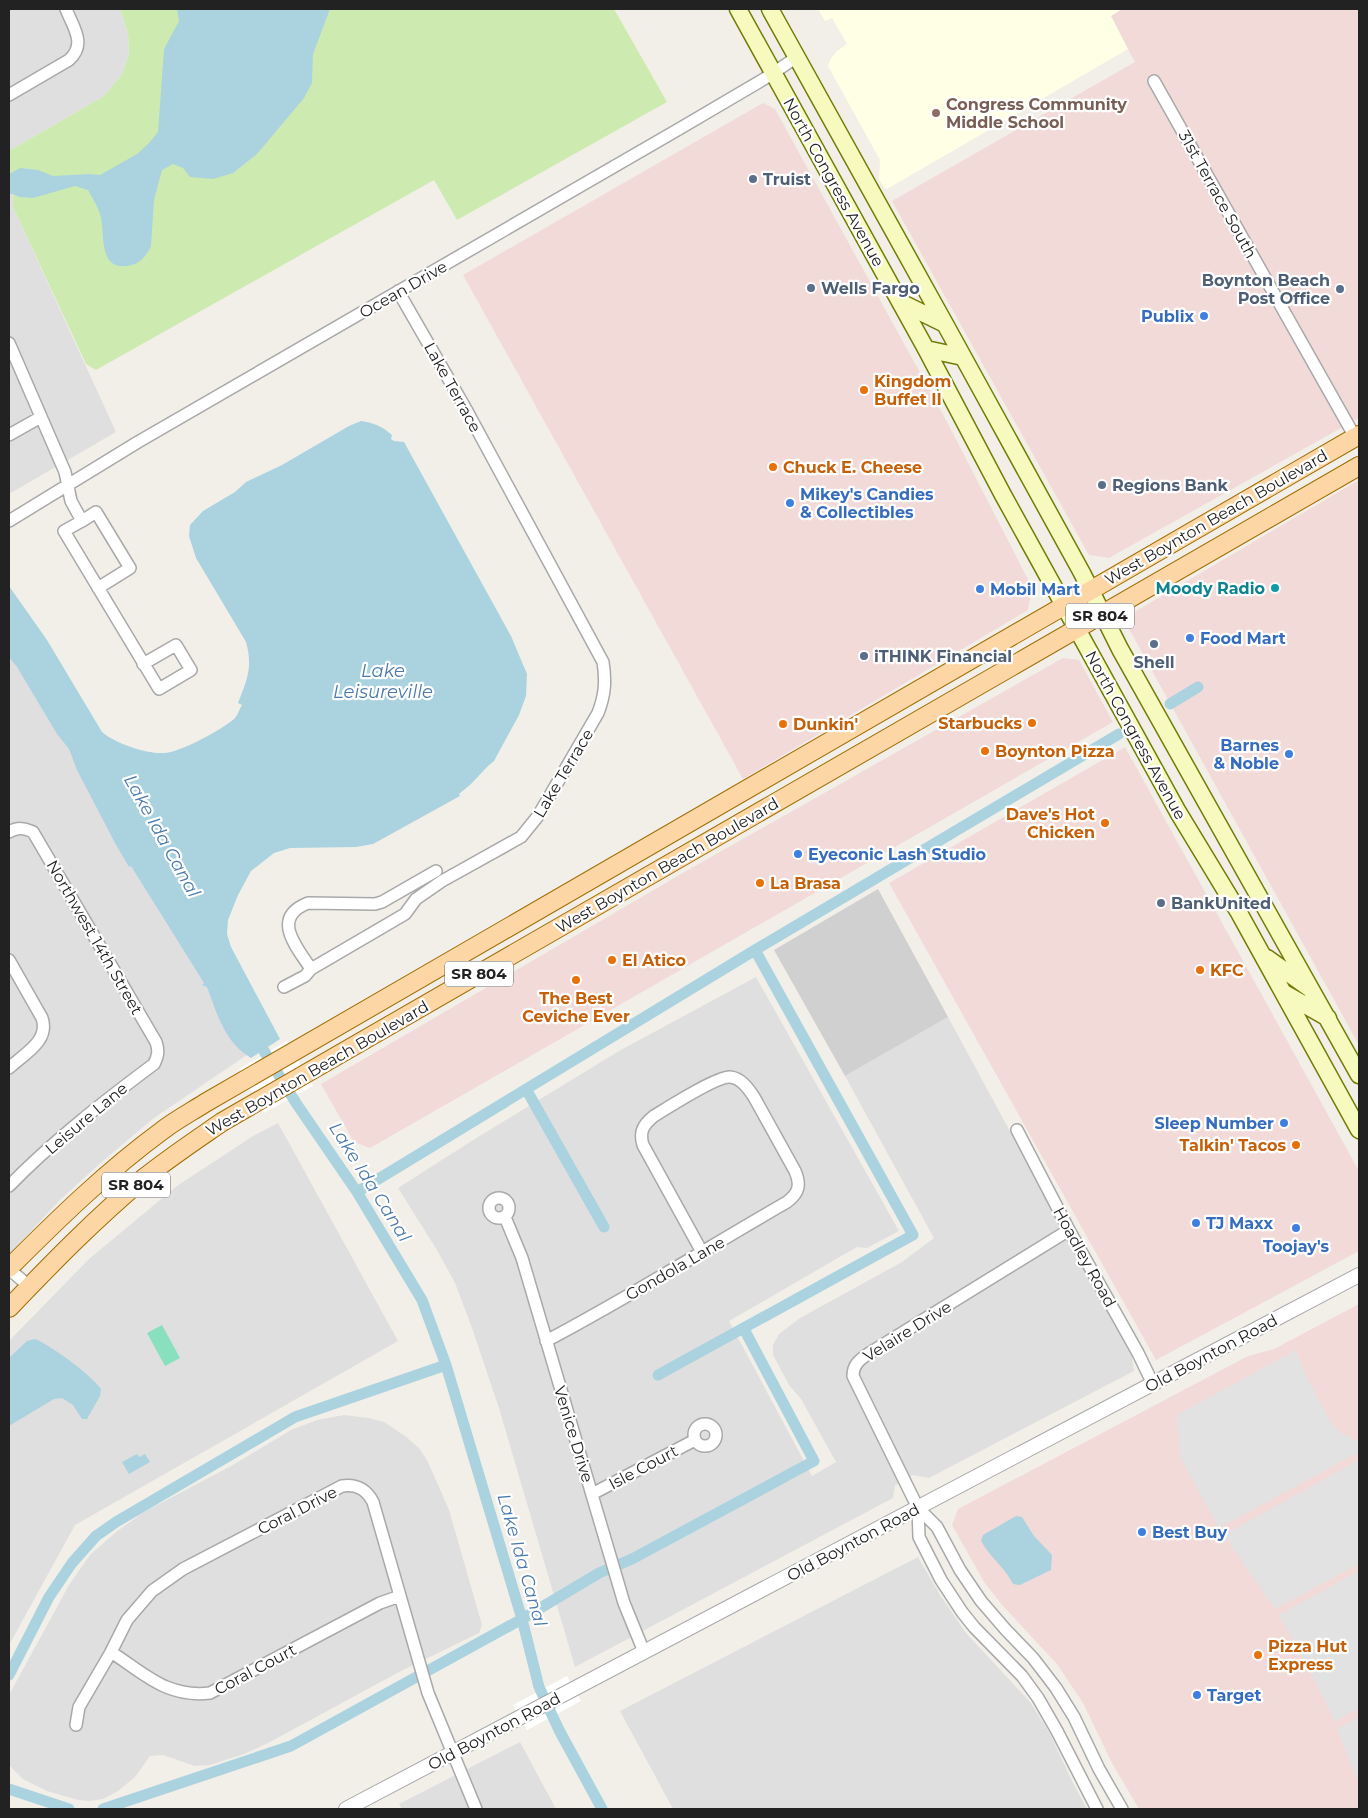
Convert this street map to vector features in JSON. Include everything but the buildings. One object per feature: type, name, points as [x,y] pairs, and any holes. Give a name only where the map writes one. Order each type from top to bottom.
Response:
[{"type":"main road","name":"North Congress Avenue","points":[[738,9],[1178,812],[1262,955],[1359,1130]]},
{"type":"main road","name":"North Congress Avenue","points":[[770,9],[945,324],[1196,786],[1359,1075]]},
{"type":"main road","points":[[900,302],[945,324]]},
{"type":"main road","points":[[926,349],[963,357]]},
{"type":"main road","name":"West Boynton Beach Boulevard","points":[[9,1268],[92,1187],[164,1128],[1357,436]]},
{"type":"main road","name":"West Boynton Beach Boulevard","points":[[16,1296],[145,1178],[222,1122],[1359,466]]},
{"type":"main road","points":[[788,795],[798,760]]},
{"type":"main road","points":[[752,816],[764,780]]},
{"type":"main road","points":[[1262,955],[1312,990]]},
{"type":"main road","points":[[1283,992],[1328,1018]]},
{"type":"street","points":[[9,95],[69,60],[75,54],[79,40],[66,9]]},
{"type":"street","name":"Ocean Drive","points":[[9,521],[138,442],[774,73],[797,57]]},
{"type":"street","name":"31st Terrace South","points":[[1154,81],[1357,436]]},
{"type":"street","name":"Lake Terrace","points":[[284,987],[405,914],[421,895],[505,846],[526,831],[538,816],[563,775],[598,713],[604,698],[603,662],[467,411],[398,291]]},
{"type":"street","points":[[9,343],[65,472],[71,501],[82,521]]},
{"type":"street","points":[[9,435],[41,417]]},
{"type":"street","points":[[98,588],[130,568],[96,512],[64,531],[143,664]]},
{"type":"street","name":"Northwest 14th Street","points":[[9,832],[19,828],[33,832],[156,1042],[158,1049]]},
{"type":"street","points":[[311,970],[289,933],[288,924],[298,908],[308,903],[375,904],[382,902],[436,871]]},
{"type":"street","points":[[9,960],[45,1026],[41,1040],[9,1068]]},
{"type":"street","name":"Leisure Lane","points":[[9,1186],[58,1140],[96,1108],[154,1064],[158,1057],[158,1049]]},
{"type":"street","name":"Gondola Lane","points":[[546,1341],[702,1252],[794,1196],[798,1189],[797,1176],[754,1097],[746,1086],[731,1077],[716,1080],[654,1116],[642,1128],[641,1137],[643,1145],[702,1252]]},
{"type":"street","name":"Hoadley Road","points":[[1017,1130],[1153,1384]]},
{"type":"street","name":"Venice Drive","points":[[504,1217],[522,1258],[607,1550],[624,1603],[644,1652]]},
{"type":"street","name":"Velaire Drive","points":[[918,1508],[857,1387],[853,1376],[856,1364],[876,1349],[1069,1230]]},
{"type":"street","points":[[9,1268],[16,1296]]},
{"type":"street","name":"Old Boynton Road","points":[[346,1809],[1359,1275]]},
{"type":"street","name":"Isle Court","points":[[592,1494],[695,1440]]},
{"type":"street","name":"Coral Drive","points":[[76,1725],[80,1707],[127,1620],[152,1591],[167,1579],[342,1486],[357,1486],[369,1496],[428,1693],[476,1809]]},
{"type":"street","points":[[918,1508],[919,1537],[946,1588],[974,1627],[1022,1676],[1038,1698],[1097,1809]]},
{"type":"street","points":[[918,1508],[937,1527],[960,1570],[981,1601],[1033,1658],[1056,1688],[1074,1717],[1122,1809]]},
{"type":"street","name":"Coral Court","points":[[111,1652],[162,1686],[173,1691],[193,1695],[210,1693],[380,1603],[400,1596]]},
{"type":"shaded area","points":[[9,9],[120,9],[128,33],[129,55],[122,74],[104,96],[9,151]]},
{"type":"shaded area","name":"Congress Community Middle School","points":[[818,9],[1122,9],[1111,16],[1128,49],[887,189],[884,188],[879,179],[880,160],[828,66],[837,51],[847,44],[832,18],[825,21]]},
{"type":"shaded area","points":[[1122,9],[1359,9],[1359,418],[1109,558],[1089,555],[892,201],[1135,62],[1110,16]]},
{"type":"shaded area","points":[[763,103],[775,109],[945,418],[1032,587],[1028,610],[743,779],[463,275]]},
{"type":"shaded area","points":[[9,181],[13,194],[13,207],[116,432],[9,494]]},
{"type":"shaded area","points":[[1359,480],[1359,1045],[1129,629],[1136,611]]},
{"type":"shaded area","points":[[9,620],[260,1046],[154,1118],[61,1199],[9,1254]]},
{"type":"shaded area","points":[[1063,658],[1079,660],[1113,722],[370,1148],[354,1142],[321,1084],[688,870]]},
{"type":"shaded area","points":[[1125,747],[1359,1171],[1359,1251],[1156,1360],[889,883]]},
{"type":"shaded area","points":[[878,889],[948,1017],[845,1076],[774,950]]},
{"type":"shaded area","points":[[756,977],[899,1231],[867,1248],[857,1247],[729,1321],[812,1476],[836,1462],[801,1399],[789,1385],[773,1355],[773,1345],[779,1334],[800,1318],[902,1262],[934,1238],[845,1076],[948,1017],[1132,1356],[1134,1371],[929,1478],[913,1475],[895,1485],[893,1498],[575,1667],[499,1408],[472,1328],[455,1283],[437,1250],[398,1188],[619,1051]]},
{"type":"shaded area","points":[[278,1123],[398,1341],[75,1525],[9,1645],[9,1341],[89,1259],[177,1186],[253,1136]]},
{"type":"shaded area","points":[[1359,1304],[1359,1809],[1139,1809],[1112,1763],[1083,1703],[1057,1664],[1003,1606],[984,1582],[952,1525],[958,1509],[1248,1356],[1274,1349]]},
{"type":"shaded area","points":[[1296,1350],[1306,1376],[1333,1426],[1341,1433],[1359,1442],[1359,1452],[1219,1528],[1179,1453],[1177,1415]]},
{"type":"shaded area","points":[[344,1415],[384,1422],[419,1448],[428,1462],[449,1510],[482,1625],[479,1633],[399,1672],[270,1742],[244,1754],[210,1765],[195,1766],[163,1755],[150,1756],[135,1777],[118,1791],[103,1799],[90,1801],[78,1800],[47,1791],[23,1779],[9,1765],[9,1695],[69,1585],[90,1555],[116,1532],[144,1512],[231,1466],[291,1430],[317,1420]]},
{"type":"shaded area","points":[[1359,1460],[1359,1564],[1275,1609],[1224,1535]]},
{"type":"shaded area","points":[[918,1557],[940,1595],[966,1633],[1030,1702],[1049,1732],[1087,1809],[673,1809],[620,1711]]},
{"type":"shaded area","points":[[1359,1571],[1359,1708],[1335,1721],[1279,1615]]},
{"type":"shaded area","points":[[1359,1717],[1359,1784],[1337,1729]]},
{"type":"shaded area","points":[[520,1742],[556,1809],[402,1809],[399,1804]]},
{"type":"green space","points":[[120,9],[614,9],[667,102],[457,220],[434,180],[96,370],[86,364],[13,207],[13,194],[9,194],[9,151],[104,96],[122,74],[129,55],[128,33]]},
{"type":"green space","points":[[162,1325],[180,1358],[165,1366],[147,1333]]},
{"type":"water","points":[[177,9],[330,9],[313,54],[312,83],[304,98],[257,154],[233,173],[213,179],[190,177],[183,168],[173,164],[162,170],[154,200],[151,246],[146,255],[138,262],[132,265],[121,266],[113,264],[108,259],[105,252],[100,214],[88,190],[75,186],[33,198],[19,197],[9,194],[9,174],[20,168],[38,170],[53,176],[100,175],[137,154],[149,143],[158,132],[164,49],[179,21]]},
{"type":"water","name":"Lake Leisureville","points":[[361,421],[381,427],[392,435],[391,439],[394,441],[404,442],[511,636],[527,674],[526,696],[519,715],[494,761],[459,794],[460,796],[373,844],[356,847],[290,848],[274,853],[251,871],[238,895],[228,920],[227,934],[231,947],[280,1039],[251,1058],[242,1052],[228,1036],[218,1017],[207,987],[202,985],[204,983],[131,866],[129,867],[77,770],[69,749],[57,734],[9,657],[9,586],[47,640],[102,732],[123,744],[149,752],[171,752],[190,745],[221,729],[237,716],[242,705],[238,703],[248,673],[249,659],[246,642],[196,558],[189,536],[190,525],[203,511],[235,492],[246,482],[282,465]]},
{"type":"water","points":[[35,1339],[70,1361],[101,1389],[100,1396],[87,1419],[82,1419],[73,1405],[62,1398],[54,1399],[9,1426],[9,1358],[27,1341]]},
{"type":"water","points":[[137,1454],[139,1457],[145,1454],[150,1462],[129,1474],[122,1462]]},
{"type":"water","points":[[1016,1516],[1022,1517],[1034,1536],[1052,1555],[1051,1570],[1020,1585],[1013,1584],[981,1541],[983,1535]]},
{"type":"pier","points":[[287,1041],[313,1086],[264,1113],[239,1069]]},
{"type":"pier","points":[[567,1676],[581,1701],[527,1730],[513,1705]]},
{"type":"waterway","points":[[1170,704],[1198,687]]},
{"type":"waterway","points":[[357,1192],[755,950],[1119,734]]},
{"type":"waterway","points":[[658,1375],[913,1235],[755,950]]},
{"type":"waterway","name":"Lake Ida Canal","points":[[256,1038],[296,1103],[357,1192],[422,1300],[446,1365],[522,1619],[539,1687],[559,1730],[602,1809]]},
{"type":"waterway","points":[[526,1089],[604,1227]]},
{"type":"waterway","points":[[103,1809],[291,1746],[522,1619],[599,1573],[632,1559],[814,1461],[744,1329]]},
{"type":"waterway","points":[[9,1675],[49,1597],[72,1563],[96,1536],[116,1522],[295,1417],[446,1365]]},
{"type":"waterway","points":[[9,1789],[69,1809]]},
{"type":"place","name":"Congress Community Middle School","points":[[936,113]]},
{"type":"place","name":"Truist","points":[[753,179]]},
{"type":"place","name":"Wells Fargo","points":[[811,288]]},
{"type":"place","name":"Boynton Beach Post Office","points":[[1340,289]]},
{"type":"place","name":"Publix","points":[[1204,316]]},
{"type":"place","name":"Kingdom Buffet II","points":[[864,390]]},
{"type":"place","name":"Chuck E. Cheese","points":[[773,467]]},
{"type":"place","name":"Regions Bank","points":[[1102,485]]},
{"type":"place","name":"Mikey's Candies & Collectibles","points":[[790,503]]},
{"type":"place","name":"Moody Radio","points":[[1275,588]]},
{"type":"place","name":"Mobil Mart","points":[[980,589]]},
{"type":"place","name":"Food Mart","points":[[1190,638]]},
{"type":"place","name":"Shell","points":[[1154,644]]},
{"type":"place","name":"iTHINK Financial","points":[[864,656]]},
{"type":"place","name":"Starbucks","points":[[1032,723]]},
{"type":"place","name":"Dunkin'","points":[[783,724]]},
{"type":"place","name":"Boynton Pizza","points":[[985,751]]},
{"type":"place","name":"Barnes & Noble","points":[[1289,754]]},
{"type":"place","name":"Dave's Hot Chicken","points":[[1105,823]]},
{"type":"place","name":"Eyeconic Lash Studio","points":[[798,854]]},
{"type":"place","name":"La Brasa","points":[[760,883]]},
{"type":"place","name":"BankUnited","points":[[1161,903]]},
{"type":"place","name":"El Atico","points":[[612,960]]},
{"type":"place","name":"KFC","points":[[1200,970]]},
{"type":"place","name":"The Best Ceviche Ever","points":[[576,980]]},
{"type":"place","name":"Sleep Number","points":[[1284,1123]]},
{"type":"place","name":"Talkin' Tacos","points":[[1296,1145]]},
{"type":"place","name":"TJ Maxx","points":[[1196,1223]]},
{"type":"place","name":"Toojay's","points":[[1296,1228]]},
{"type":"place","name":"Best Buy","points":[[1142,1532]]},
{"type":"place","name":"Pizza Hut Express","points":[[1258,1655]]},
{"type":"place","name":"Target","points":[[1197,1695]]}]
